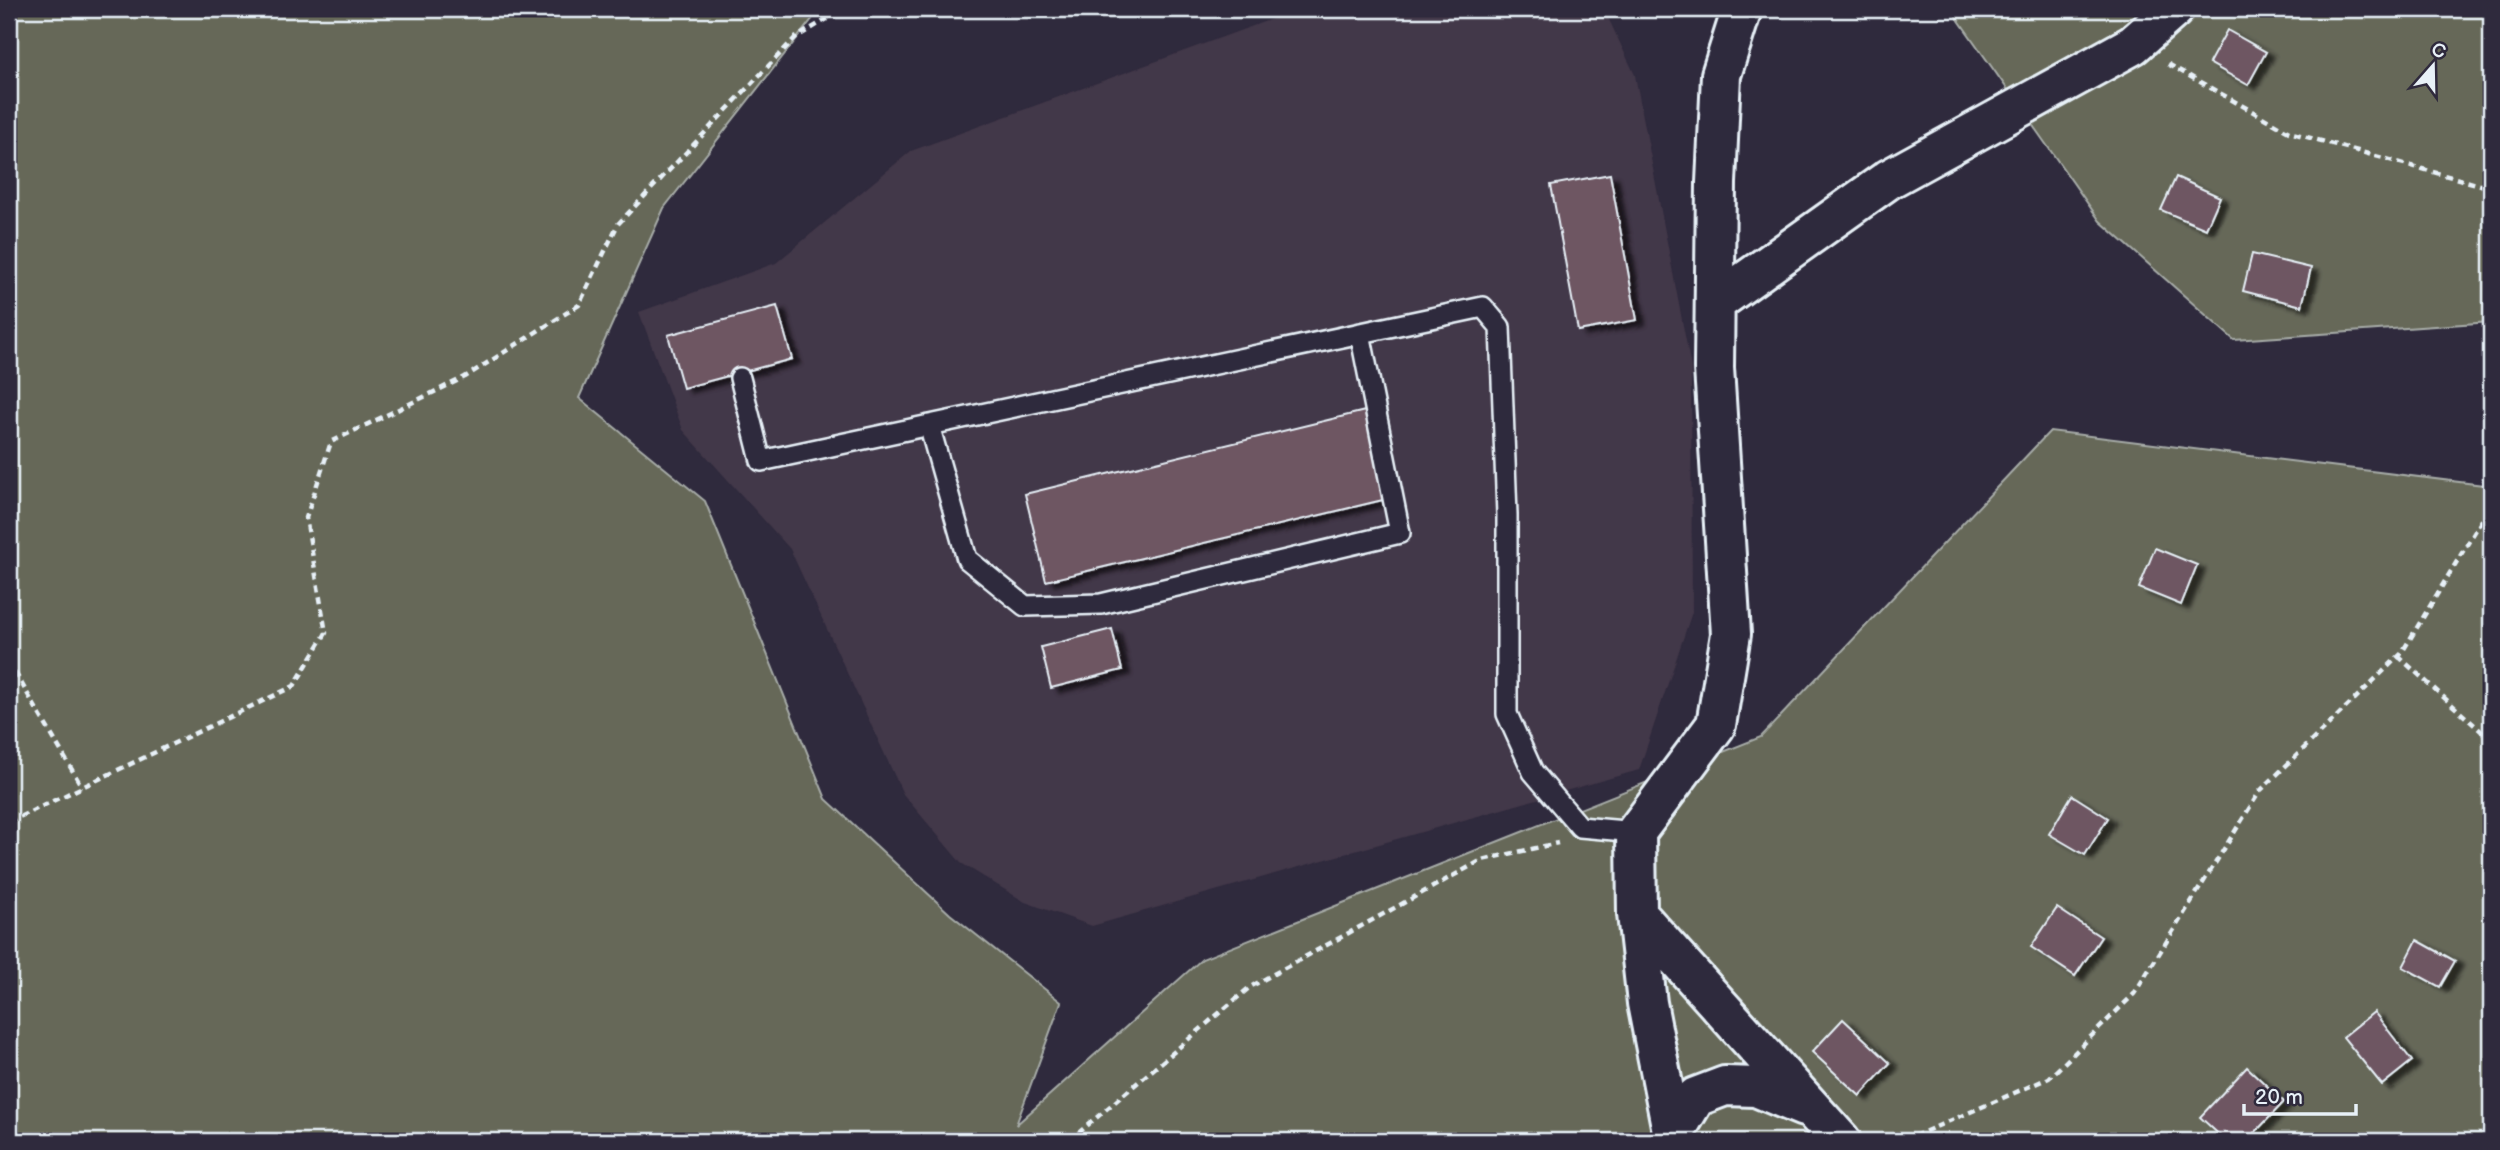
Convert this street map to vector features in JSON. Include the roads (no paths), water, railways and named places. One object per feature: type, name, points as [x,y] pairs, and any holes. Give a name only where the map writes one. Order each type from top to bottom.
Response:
[{"type":"street","points":[[1674,1138],[1647,1003],[1637,914],[1636,832],[1716,725],[1731,634],[1714,368],[1715,303],[1721,75],[1742,9]]},
{"type":"street","points":[[1715,303],[1889,179],[2133,45],[2174,9]]},
{"type":"street","points":[[1637,914],[1841,1141]]},
{"type":"street","points":[[1674,1138],[1696,1097],[1725,1086],[1756,1087],[1813,1111]]},
{"type":"lane","points":[[740,378],[761,461],[1483,307],[1500,327],[1507,515],[1507,714],[1533,772],[1580,828],[1636,832]]},
{"type":"lane","points":[[929,425],[967,559],[1025,606],[1101,604],[1400,533],[1360,333]]}]
